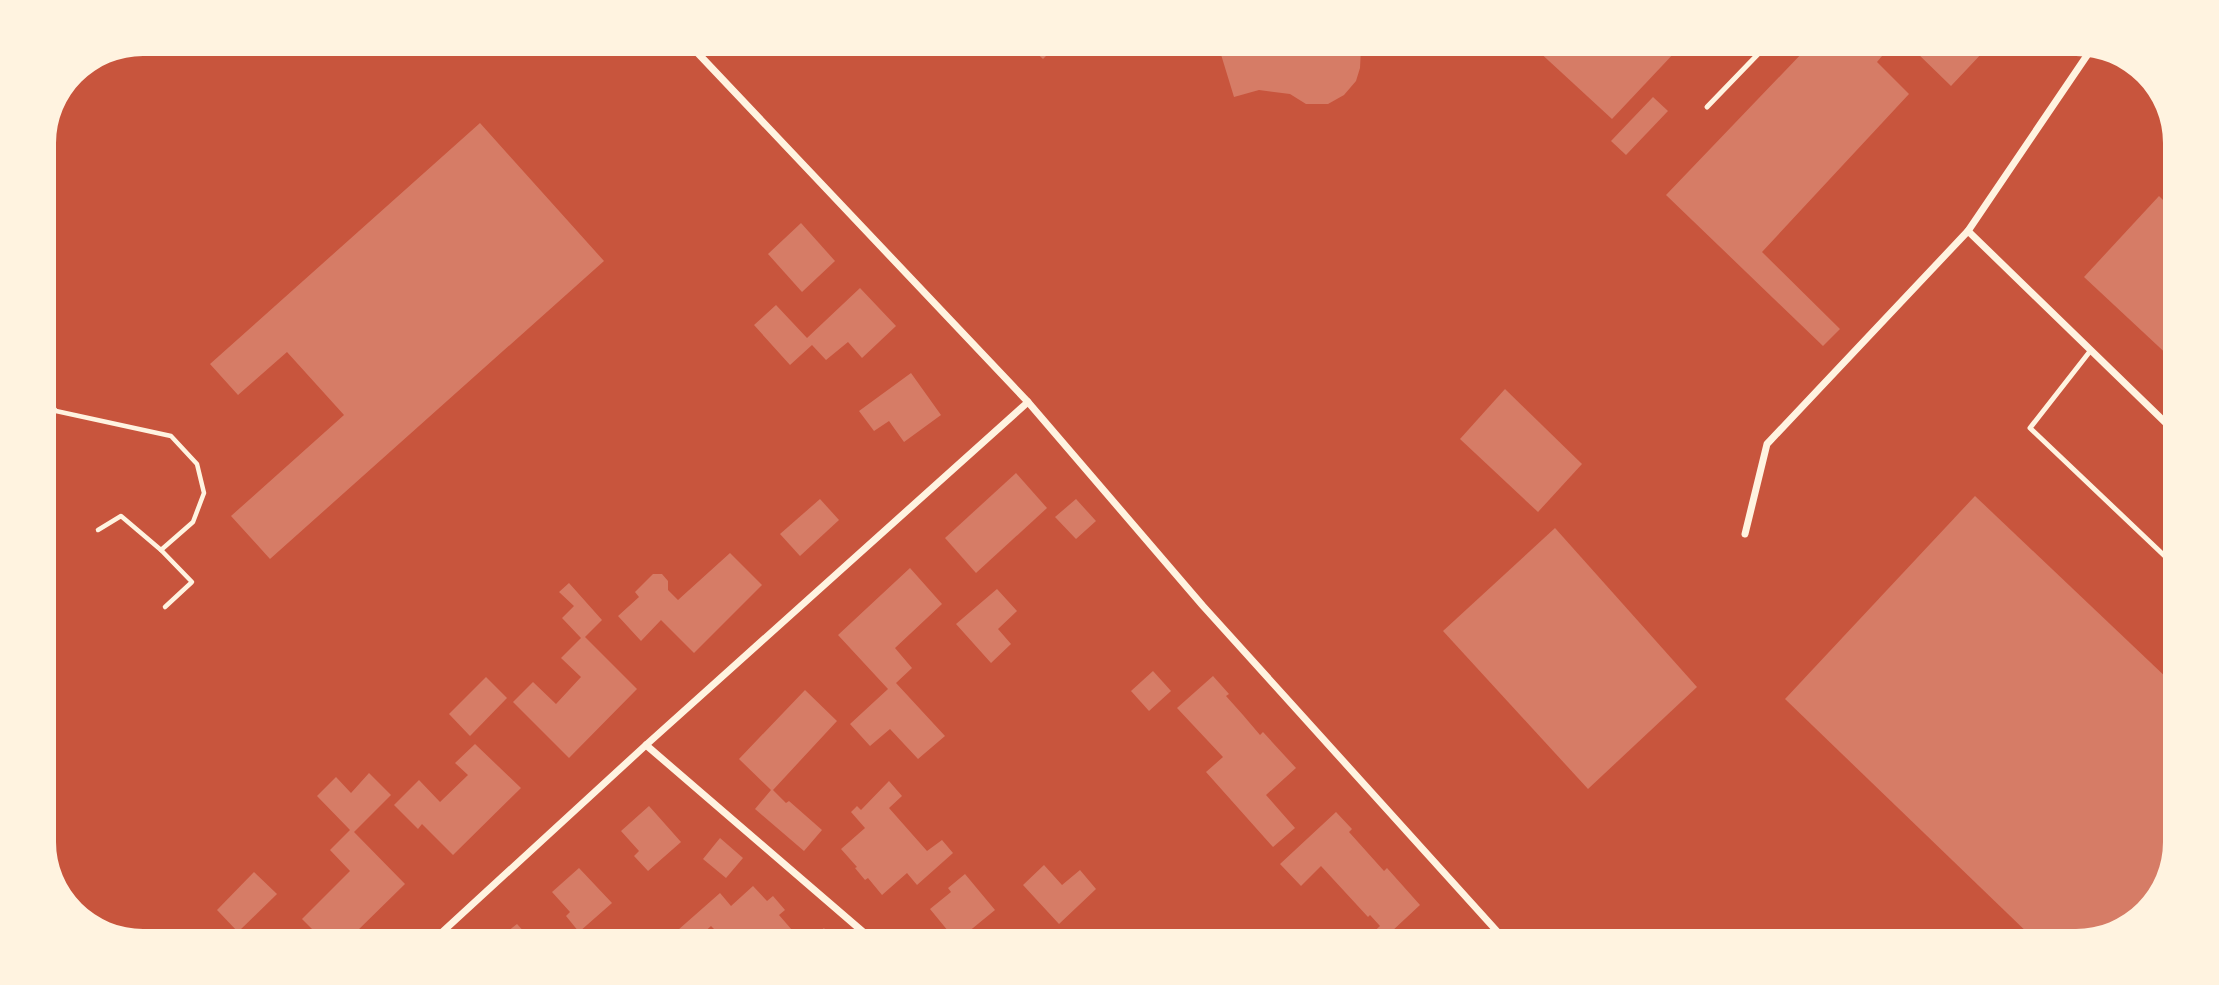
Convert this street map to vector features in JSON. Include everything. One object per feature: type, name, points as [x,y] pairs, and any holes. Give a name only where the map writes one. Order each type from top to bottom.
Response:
[{"type":"street","points":[[700,56],[1028,402],[1203,606],[1495,929]]},
{"type":"street","points":[[1745,534],[1767,444],[1968,231],[2086,57]]},
{"type":"street","points":[[1968,231],[2163,420]]},
{"type":"street","points":[[446,929],[1028,402]]},
{"type":"street","points":[[646,745],[860,929]]},
{"type":"lane","points":[[1706,107],[1756,56]]},
{"type":"lane","points":[[2091,350],[2030,428],[2163,554]]},
{"type":"path","points":[[56,411],[171,436],[197,464],[204,493],[194,522],[161,550]]},
{"type":"path","points":[[98,530],[121,516],[161,550],[191,582],[165,607]]},
{"type":"building","points":[[1221,56],[1361,56],[1356,81],[1344,95],[1328,104],[1306,104],[1290,94],[1259,90],[1234,97]]},
{"type":"building","points":[[1544,56],[1671,56],[1612,119]]},
{"type":"building","points":[[1799,56],[1882,56],[1877,62],[1909,94],[1762,252],[1840,329],[1823,346],[1666,195]]},
{"type":"building","points":[[1920,56],[1979,56],[1951,86]]},
{"type":"building","points":[[1653,97],[1668,111],[1626,155],[1611,141]]},
{"type":"building","points":[[480,123],[604,261],[270,559],[231,516],[344,415],[287,352],[238,395],[210,364]]},
{"type":"building","points":[[2159,196],[2163,200],[2163,351],[2084,277]]},
{"type":"building","points":[[801,223],[835,261],[802,292],[768,254]]},
{"type":"building","points":[[860,288],[896,326],[862,358],[848,342],[826,360],[812,345],[790,365],[754,325],[776,305],[807,338]]},
{"type":"building","points":[[911,373],[941,415],[904,442],[889,421],[874,431],[859,411]]},
{"type":"building","points":[[1505,389],[1582,464],[1538,512],[1460,439]]},
{"type":"building","points":[[1016,473],[1047,508],[976,573],[945,538]]},
{"type":"building","points":[[1975,496],[2163,674],[2163,842],[2156,875],[2145,895],[2137,903],[2109,922],[2076,929],[2024,929],[1785,699]]},
{"type":"building","points":[[820,499],[839,520],[800,556],[780,534]]},
{"type":"building","points":[[1076,499],[1096,521],[1076,539],[1055,517]]},
{"type":"building","points":[[1555,528],[1697,687],[1588,789],[1443,631]]},
{"type":"building","points":[[730,553],[762,585],[694,653],[661,620],[641,641],[618,616],[639,597],[635,592],[653,574],[662,574],[668,581],[668,590],[678,600]]},
{"type":"building","points":[[910,568],[942,604],[895,648],[912,668],[896,683],[945,736],[918,759],[890,729],[870,746],[850,724],[888,689],[838,635]]},
{"type":"building","points":[[569,583],[602,620],[585,637],[637,689],[569,758],[513,702],[533,682],[556,704],[581,677],[561,658],[581,638],[562,618],[574,606],[559,592]]},
{"type":"building","points":[[997,589],[1017,611],[998,629],[1011,644],[991,663],[956,624]]},
{"type":"building","points":[[1153,671],[1171,691],[1149,711],[1131,691]]},
{"type":"building","points":[[1213,676],[1229,694],[1226,696],[1260,735],[1263,732],[1296,768],[1266,795],[1295,828],[1273,847],[1206,772],[1223,757],[1177,708]]},
{"type":"building","points":[[486,677],[507,698],[470,736],[449,714]]},
{"type":"building","points":[[805,690],[837,721],[773,790],[822,830],[804,851],[755,809],[771,790],[739,759]]},
{"type":"building","points":[[475,744],[521,788],[453,855],[422,824],[418,829],[394,805],[419,780],[440,802],[468,775],[455,763]]},
{"type":"building","points":[[369,773],[391,795],[354,832],[405,884],[359,929],[312,929],[302,919],[350,871],[330,850],[350,830],[317,796],[336,777],[351,793]]},
{"type":"building","points":[[889,781],[902,796],[889,808],[927,851],[942,840],[953,853],[917,885],[907,873],[882,895],[868,878],[865,880],[841,849],[865,828],[851,812],[857,806],[861,810]]},
{"type":"building","points":[[649,806],[681,842],[648,871],[634,856],[639,851],[621,831]]},
{"type":"building","points":[[1336,812],[1352,829],[1349,832],[1384,871],[1387,868],[1420,905],[1394,929],[1377,929],[1380,926],[1370,915],[1368,917],[1321,866],[1301,886],[1280,864]]},
{"type":"building","points":[[720,838],[743,858],[726,878],[703,859]]},
{"type":"building","points":[[1044,865],[1062,885],[1080,870],[1096,889],[1059,924],[1023,885]]},
{"type":"building","points":[[579,868],[612,903],[582,929],[577,929],[566,916],[570,912],[552,892]]},
{"type":"building","points":[[254,872],[277,894],[241,929],[235,929],[217,910]]},
{"type":"building","points":[[965,874],[995,910],[972,929],[946,929],[930,909],[951,892],[948,888]]},
{"type":"building","points":[[753,886],[767,901],[773,896],[785,910],[779,915],[791,929],[714,929],[711,926],[708,929],[679,929],[720,893],[731,906]]}]
